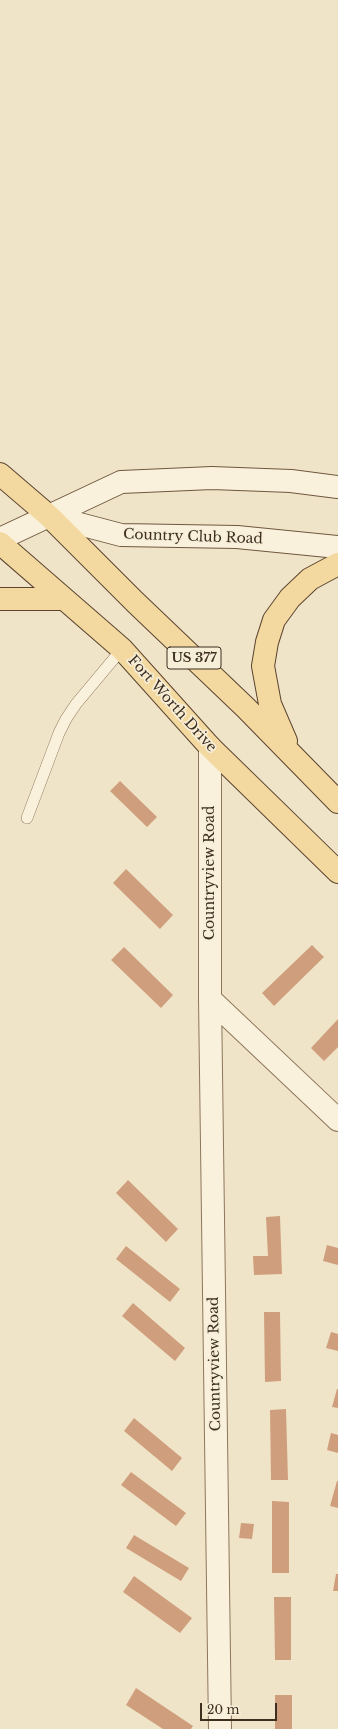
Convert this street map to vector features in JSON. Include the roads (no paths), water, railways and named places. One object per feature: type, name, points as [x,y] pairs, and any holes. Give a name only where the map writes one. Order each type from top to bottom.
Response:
[{"type":"main road","name":"US 377","points":[[0,474],[49,516],[135,602],[246,708],[338,802]]},
{"type":"main road","name":"Fort Worth Drive","points":[[0,543],[122,649],[210,747],[338,872]]},
{"type":"main road","points":[[292,755],[270,704],[263,666],[267,642],[274,620],[290,598],[310,579],[338,564]]},
{"type":"main road","points":[[0,599],[64,599]]},
{"type":"street","points":[[0,539],[121,482],[212,478],[291,481],[338,487]]},
{"type":"street","name":"Country Club Road","points":[[49,516],[121,535],[237,537],[338,547]]},
{"type":"street","name":"Countryview Road","points":[[210,747],[210,999],[220,1729]]},
{"type":"street","points":[[210,999],[338,1120]]},
{"type":"lane","points":[[27,818],[59,733],[66,719],[76,704],[122,649]]}]
